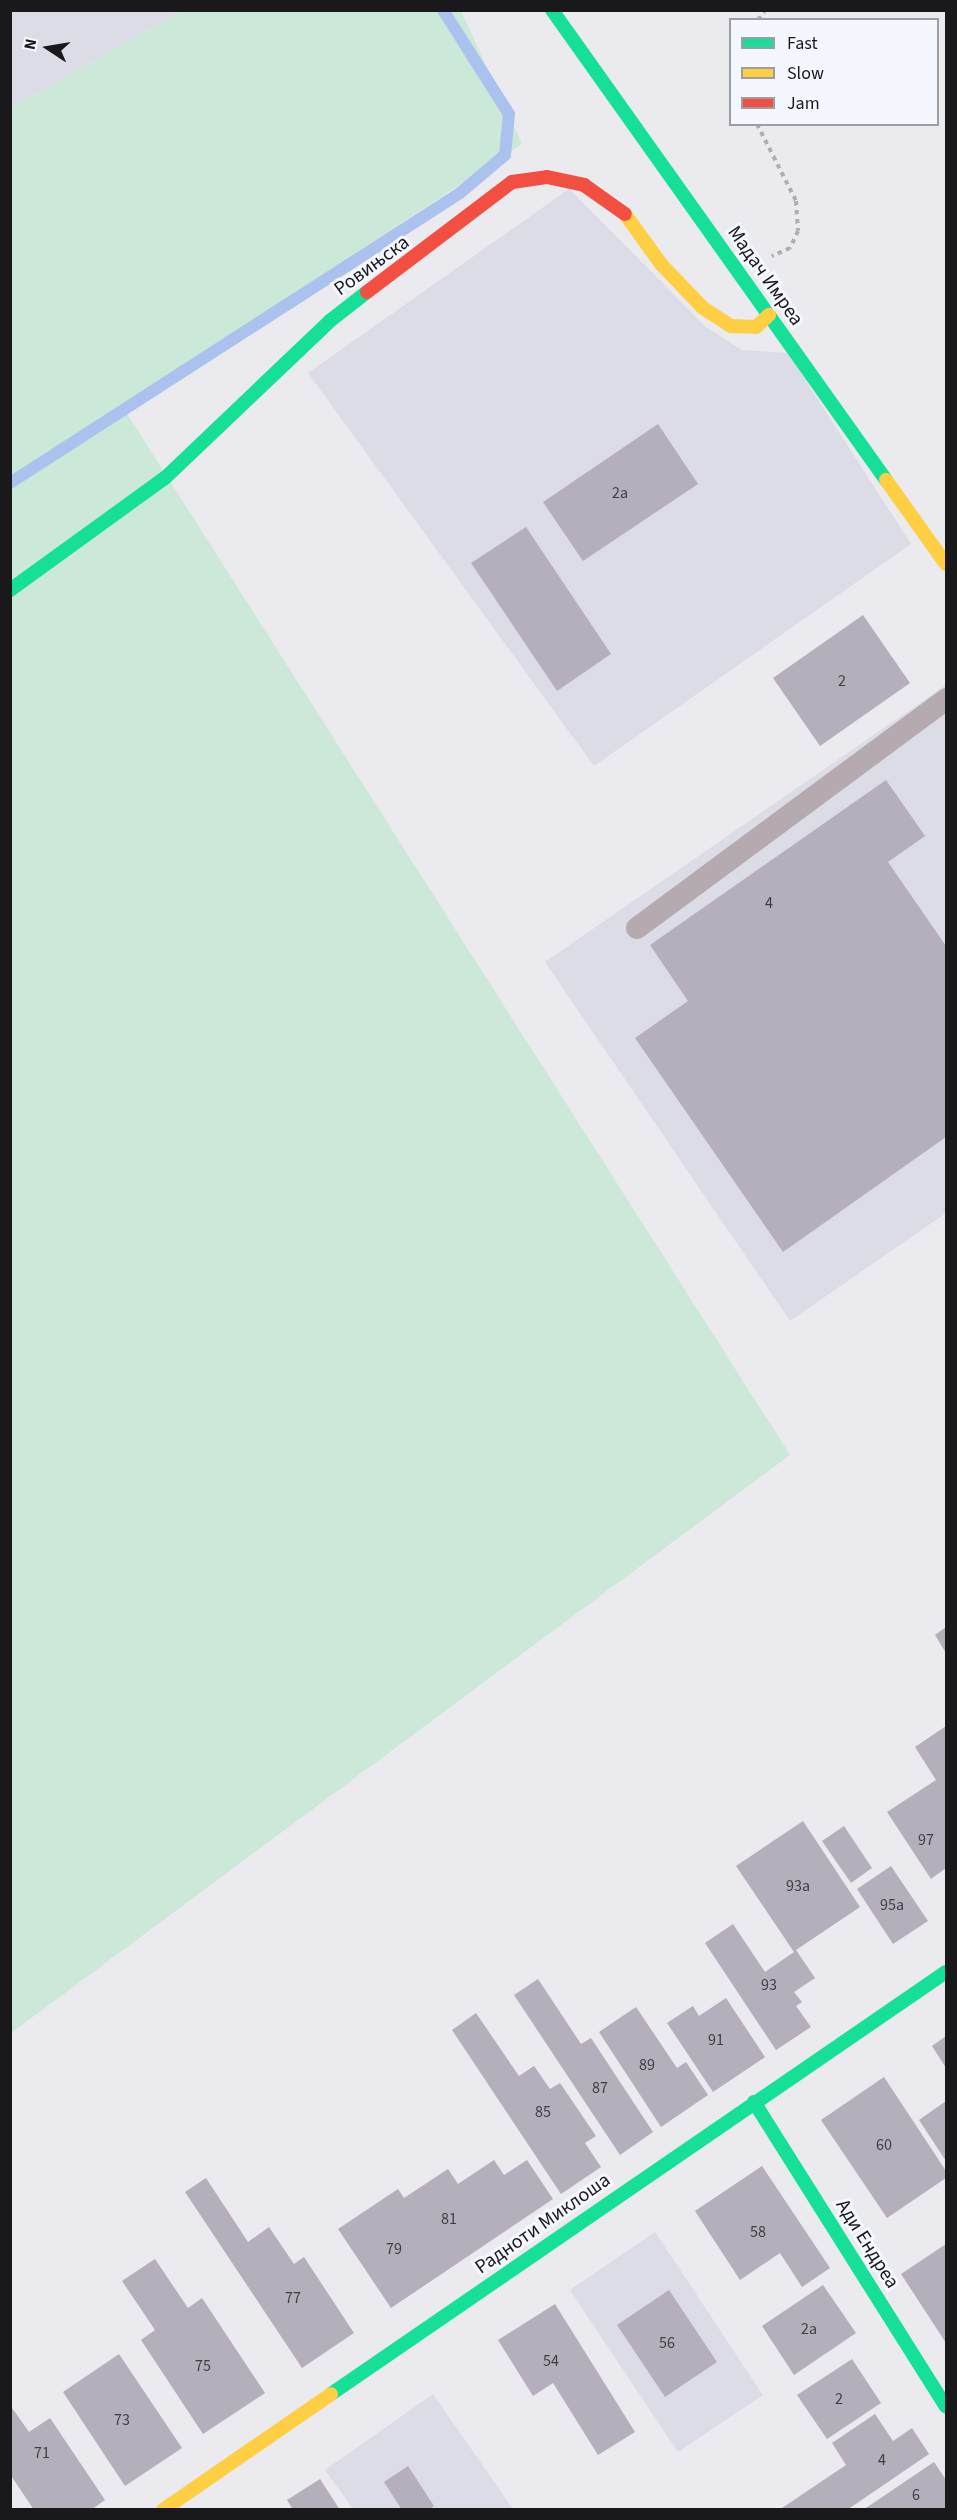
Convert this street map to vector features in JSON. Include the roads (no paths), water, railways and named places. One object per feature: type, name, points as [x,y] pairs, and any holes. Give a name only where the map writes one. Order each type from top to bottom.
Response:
[{"type":"street","name":"Мадач Имреа","points":[[552,10],[946,564]]},
{"type":"street","name":"Ровињска","points":[[10,590],[165,478],[331,320],[512,182],[547,177],[584,185],[619,206],[661,264],[703,308],[731,326],[756,327],[769,315]]},
{"type":"street","name":"Радноти Миклоша","points":[[163,2510],[946,1972]]},
{"type":"street","name":"Ади Ендреа","points":[[754,2102],[946,2407]]},
{"type":"lane","points":[[638,928],[946,699]]},
{"type":"waterway","points":[[10,483],[460,193],[505,155],[509,114],[443,10]]}]
